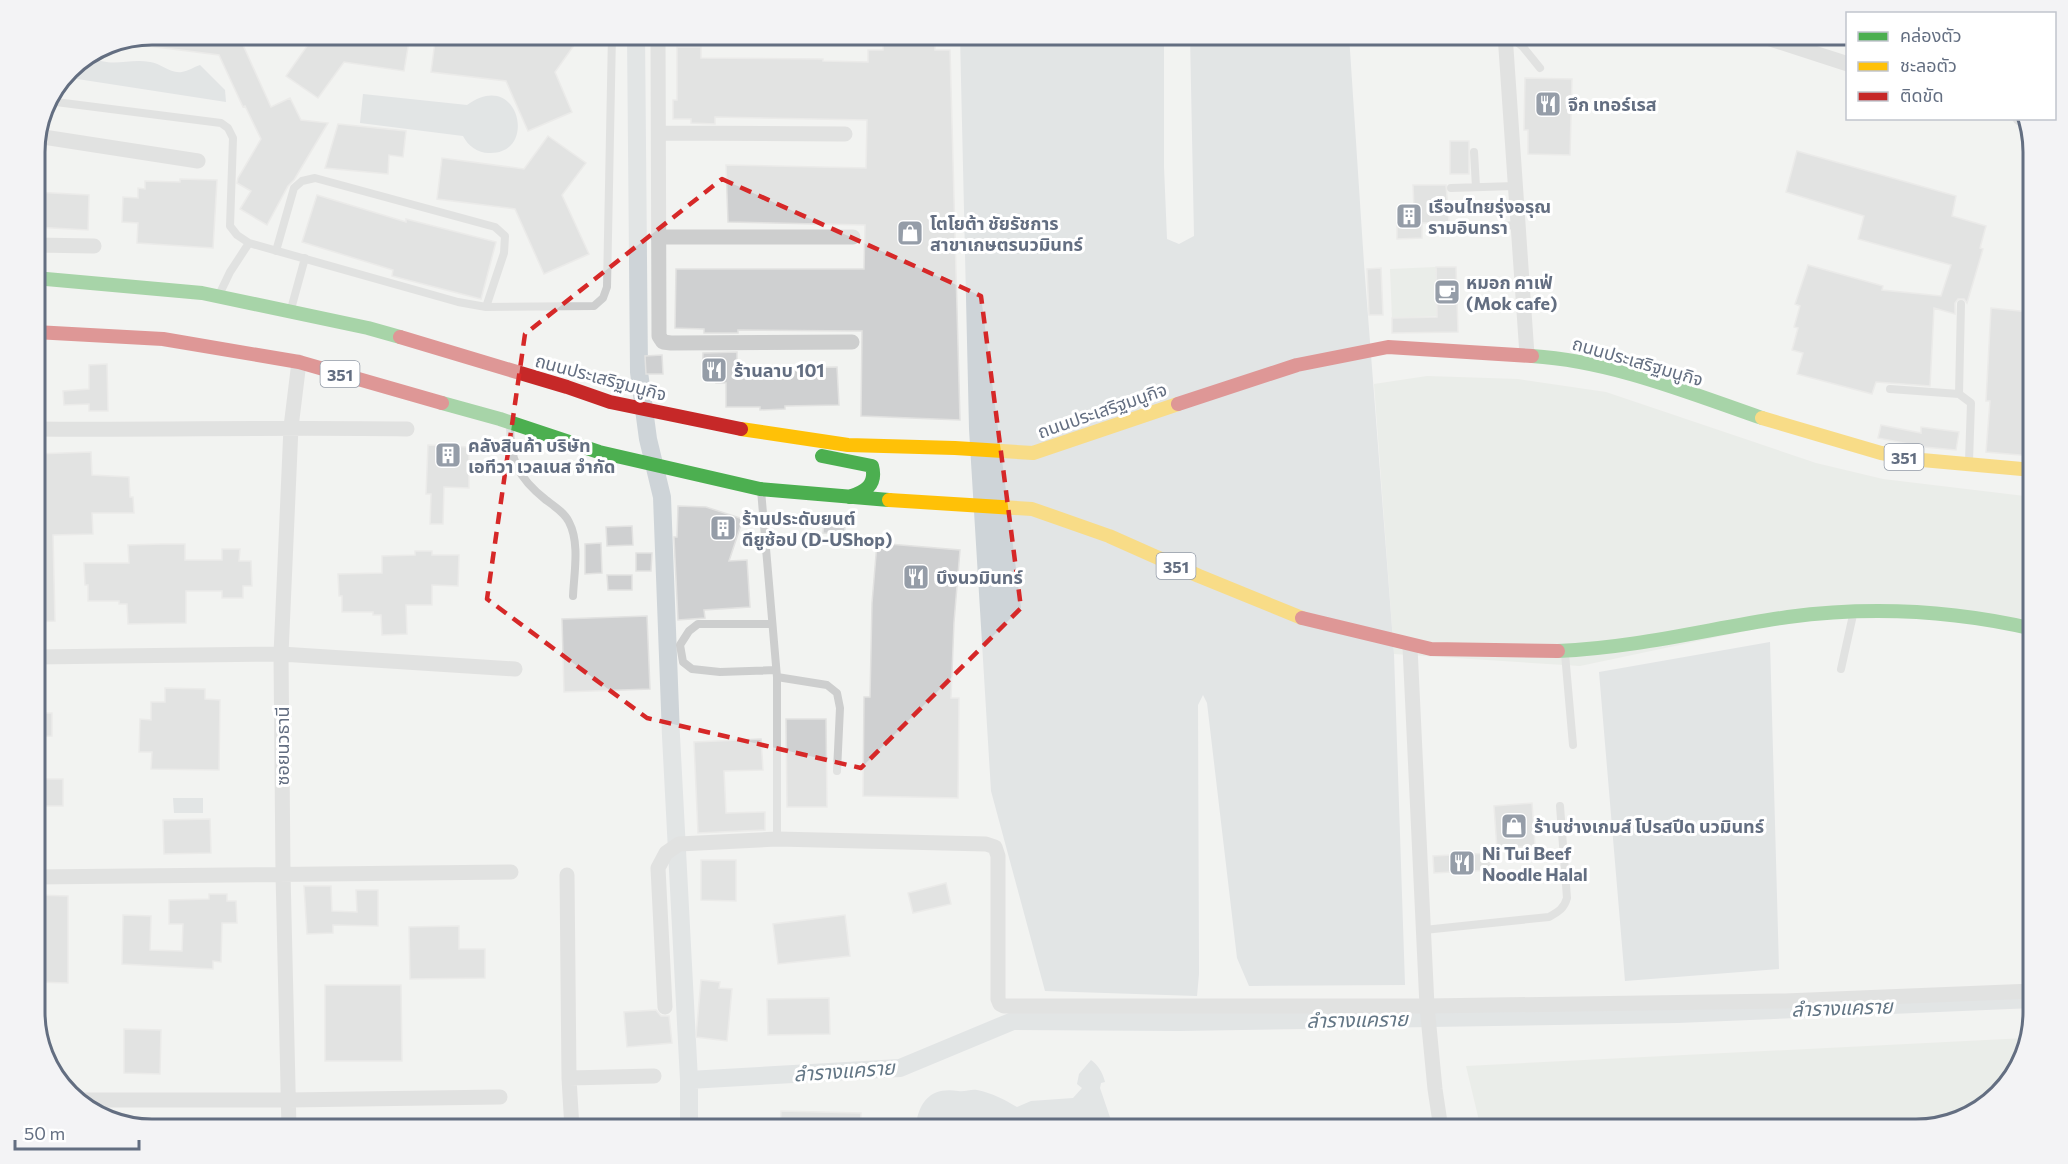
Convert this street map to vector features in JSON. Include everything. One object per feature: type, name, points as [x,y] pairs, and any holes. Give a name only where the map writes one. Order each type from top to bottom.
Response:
[{"type":"main road","name":"ถนนประเสริฐมนูกิจ","points":[[45,279],[219,296],[368,328],[610,402],[634,407],[658,421],[739,429],[848,445],[1033,453],[1297,365],[1388,347],[1562,358],[1635,375],[1778,423],[1881,453],[1922,460],[2023,469]]},
{"type":"main road","name":"351","points":[[45,333],[163,339],[299,362],[510,422],[599,452],[760,489],[950,505],[1032,509],[1109,536],[1298,617],[1406,644],[1468,650],[1593,649],[1802,616],[1854,611],[1932,612],[2023,627]]},
{"type":"main road","points":[[722,439],[744,444]]},
{"type":"main road","points":[[813,455],[872,466],[875,473],[873,483],[864,492],[849,497]]},
{"type":"street","points":[[658,45],[658,336],[663,342],[852,342]]},
{"type":"street","points":[[1507,45],[1527,355]]},
{"type":"street","points":[[1789,45],[1846,63]]},
{"type":"street","points":[[659,133],[845,134]]},
{"type":"street","points":[[46,137],[198,161]]},
{"type":"street","points":[[658,237],[853,237]]},
{"type":"street","points":[[45,245],[94,246]]},
{"type":"street","name":"ซอยนวธานี","points":[[290,1119],[283,873],[281,654],[291,427],[299,362]]},
{"type":"street","points":[[45,429],[291,427],[407,429]]},
{"type":"street","points":[[1406,644],[1428,1016],[1440,1119]]},
{"type":"street","points":[[45,657],[281,654],[515,669]]},
{"type":"street","points":[[665,1007],[658,868],[666,853],[676,846],[777,839],[986,844],[994,847],[998,856],[999,999],[1000,1004],[1004,1006],[1428,1016],[2023,991]]},
{"type":"street","points":[[45,877],[511,872]]},
{"type":"street","points":[[567,875],[571,1119]]},
{"type":"street","points":[[569,1078],[654,1076]]},
{"type":"street","points":[[92,1100],[500,1097]]},
{"type":"lane","points":[[57,102],[189,118],[225,125],[231,131],[233,138],[230,226],[237,235],[249,243],[458,302],[486,307],[594,306],[603,298],[608,287],[612,45]]},
{"type":"lane","points":[[1520,45],[1540,68]]},
{"type":"lane","points":[[1474,152],[1476,187]]},
{"type":"lane","points":[[276,251],[294,188],[303,181],[315,178],[495,227],[505,236],[504,253],[486,307]]},
{"type":"lane","points":[[1451,188],[1515,186]]},
{"type":"lane","points":[[1458,228],[1518,225]]},
{"type":"lane","points":[[219,296],[230,272],[249,243]]},
{"type":"lane","points":[[291,312],[304,258]]},
{"type":"lane","points":[[1959,394],[1961,304]]},
{"type":"lane","points":[[1890,389],[1959,394],[1971,403],[1969,465]]},
{"type":"lane","points":[[510,422],[510,447],[519,474],[535,491],[556,507],[569,522],[575,542],[573,596]]},
{"type":"lane","points":[[760,489],[777,673],[777,839]]},
{"type":"lane","points":[[1841,669],[1854,611]]},
{"type":"lane","points":[[772,624],[698,624],[689,631],[681,645],[683,662],[692,669],[777,673],[827,684],[837,693],[840,708],[837,771]]},
{"type":"lane","points":[[1564,649],[1573,745]]},
{"type":"lane","points":[[1424,930],[1549,918],[1560,911],[1566,904],[1567,898],[1560,806]]},
{"type":"highlighted area","points":[[722,179],[981,296],[1021,608],[861,768],[647,718],[487,599],[525,334]]},
{"type":"shaded area","points":[[960,45],[1164,45],[1164,167],[1167,239],[1179,244],[1194,236],[1190,45],[1350,45],[1394,654],[1405,985],[1249,986],[1237,958],[1207,703],[1203,695],[1198,705],[1199,974],[1197,996],[1045,991],[991,791],[969,429]]},
{"type":"shaded area","points":[[97,60],[112,63],[150,62],[178,72],[200,65],[225,90],[226,102],[74,78]]},
{"type":"shaded area","points":[[363,94],[467,105],[485,96],[499,97],[510,104],[516,116],[518,129],[514,141],[505,150],[485,153],[474,148],[463,136],[360,123]]},
{"type":"shaded area","points":[[1436,267],[1437,316],[1392,318],[1390,269]]},
{"type":"shaded area","points":[[1427,376],[1518,379],[1606,392],[1816,463],[1883,479],[2023,496],[2023,623],[1873,604],[1580,666],[1394,654],[1374,384]]},
{"type":"shaded area","points":[[1770,642],[1779,969],[1625,981],[1599,672]]},
{"type":"shaded area","points":[[173,798],[203,798],[203,813],[174,813]]},
{"type":"shaded area","points":[[2019,1038],[2009,1065],[1992,1088],[1981,1097],[1957,1111],[1916,1119],[1479,1119],[1466,1066]]},
{"type":"shaded area","points":[[1091,1060],[1102,1072],[1105,1082],[1101,1083],[1100,1088],[1111,1119],[917,1119],[924,1102],[934,1093],[941,1091],[977,1090],[1003,1099],[1017,1107],[1031,1101],[1073,1098],[1082,1088],[1077,1084],[1079,1074]]},
{"type":"building","points":[[143,45],[243,45],[271,107],[290,98],[301,120],[328,123],[294,180],[288,186],[267,225],[240,209],[251,191],[237,183],[238,178],[261,139],[219,55]]},
{"type":"building","points":[[308,45],[408,45],[404,71],[344,62],[318,98],[286,76]]},
{"type":"building","points":[[435,45],[574,45],[555,72],[572,112],[528,131],[506,81],[431,72]]},
{"type":"building","points":[[883,45],[935,45],[935,50],[950,50],[960,420],[861,416],[862,331],[738,330],[738,333],[704,333],[704,329],[675,328],[676,269],[864,269],[865,225],[728,222],[726,165],[866,168],[867,120],[715,117],[715,124],[691,123],[691,119],[673,119],[673,100],[677,100],[677,47],[701,47],[701,58],[823,59],[823,61],[868,62],[868,50],[883,50]]},
{"type":"building","name":"จึก เทอร์เรส","points":[[1525,78],[1572,79],[1570,155],[1528,154],[1528,130],[1524,130]]},
{"type":"building","points":[[338,124],[406,131],[403,157],[389,155],[388,174],[325,168]]},
{"type":"building","points":[[548,136],[586,163],[562,195],[589,254],[544,274],[515,209],[437,199],[442,158],[524,169]]},
{"type":"building","points":[[1450,141],[1469,141],[1469,174],[1450,174]]},
{"type":"building","points":[[1797,151],[1956,196],[1952,216],[1986,226],[1980,248],[1983,249],[1967,303],[1964,299],[1958,299],[1955,303],[1955,314],[1934,308],[1930,386],[1876,382],[1872,394],[1797,374],[1803,353],[1792,350],[1798,328],[1794,327],[1800,306],[1795,304],[1808,265],[1883,286],[1882,290],[1941,296],[1951,265],[1858,239],[1864,216],[1786,192]]},
{"type":"building","points":[[180,179],[217,180],[213,248],[137,243],[138,223],[122,222],[123,197],[138,198],[138,188],[145,189],[145,181],[180,182]]},
{"type":"building","name":"เรือนไทยรุ่งอรุณ รามอินทรา","points":[[1413,185],[1446,185],[1449,222],[1422,223],[1422,238],[1397,239],[1397,209],[1414,209]]},
{"type":"building","points":[[45,193],[89,195],[88,230],[45,228]]},
{"type":"building","points":[[317,195],[406,222],[406,219],[496,242],[481,299],[392,276],[393,270],[302,242]]},
{"type":"building","name":"หมอก คาเฟ่ (Mok cafe)","points":[[1436,267],[1456,267],[1458,332],[1392,333],[1392,318],[1437,317]]},
{"type":"building","points":[[1381,268],[1383,315],[1369,315],[1367,269]]},
{"type":"building","points":[[1991,308],[2023,311],[2023,455],[1986,452],[1990,401],[1986,401]]},
{"type":"building","points":[[737,352],[737,369],[837,367],[839,405],[785,406],[785,409],[760,410],[760,407],[726,407],[726,383],[716,383],[716,373],[702,373],[703,353]]},
{"type":"building","points":[[662,355],[663,374],[646,374],[645,356]]},
{"type":"building","points":[[107,364],[108,411],[89,411],[89,404],[64,405],[63,391],[89,389],[89,365]]},
{"type":"building","points":[[1881,425],[1921,433],[1921,427],[1959,432],[1956,450],[1924,447],[1878,438]]},
{"type":"building","points":[[428,445],[469,447],[469,488],[444,487],[443,524],[430,524],[431,494],[426,494]]},
{"type":"building","points":[[91,452],[92,475],[129,477],[134,513],[92,513],[93,534],[53,535],[55,621],[45,622],[45,454]]},
{"type":"building","points":[[678,506],[706,507],[743,519],[729,561],[747,560],[750,607],[704,610],[705,618],[678,620],[674,537],[677,537]]},
{"type":"building","points":[[824,519],[845,521],[845,535],[823,533]]},
{"type":"building","points":[[632,526],[633,545],[607,546],[606,527]]},
{"type":"building","points":[[601,543],[602,573],[585,574],[585,544]]},
{"type":"building","points":[[877,543],[960,550],[951,698],[959,698],[958,798],[863,796],[864,697],[870,697],[872,603]]},
{"type":"building","points":[[185,544],[185,560],[222,560],[222,549],[240,549],[239,561],[251,561],[252,586],[243,586],[243,598],[222,598],[222,591],[186,591],[186,623],[128,624],[127,604],[119,604],[119,601],[88,601],[84,563],[129,563],[128,545]]},
{"type":"building","points":[[415,551],[432,551],[432,555],[459,555],[458,586],[432,585],[432,605],[406,605],[407,634],[382,635],[381,615],[373,615],[373,612],[342,612],[338,574],[382,573],[382,556],[415,555]]},
{"type":"building","points":[[636,553],[652,553],[651,571],[636,571]]},
{"type":"building","points":[[607,575],[632,575],[632,590],[608,590]]},
{"type":"building","points":[[647,616],[650,689],[564,692],[562,619]]},
{"type":"building","points":[[165,688],[205,689],[205,699],[220,700],[219,770],[151,769],[152,752],[139,752],[140,719],[151,720],[151,702],[165,702]]},
{"type":"building","points":[[45,713],[52,713],[52,736],[45,736]]},
{"type":"building","points":[[786,719],[826,719],[827,807],[787,807]]},
{"type":"building","points":[[761,739],[763,770],[724,771],[726,813],[765,812],[765,830],[698,833],[694,742]]},
{"type":"building","points":[[45,779],[63,779],[63,806],[45,806]]},
{"type":"building","name":"ร้านช่างเกมส์ โปรสปีด นวมินทร์","points":[[1532,803],[1535,846],[1497,849],[1494,806]]},
{"type":"building","points":[[210,819],[211,853],[164,854],[163,820]]},
{"type":"building","name":"Ni Tui Beef Noodle Halal","points":[[1490,853],[1491,870],[1434,873],[1433,856]]},
{"type":"building","points":[[701,860],[736,860],[736,901],[701,900]]},
{"type":"building","points":[[946,883],[951,904],[913,913],[908,893]]},
{"type":"building","points":[[304,886],[331,886],[332,911],[357,912],[356,890],[378,890],[378,926],[333,925],[333,933],[307,934]]},
{"type":"building","points":[[209,894],[227,894],[227,901],[236,901],[237,923],[222,923],[221,962],[213,961],[213,969],[122,964],[123,915],[151,916],[150,950],[182,951],[183,924],[169,924],[169,900],[209,899]]},
{"type":"building","points":[[45,895],[68,896],[68,983],[45,982]]},
{"type":"building","points":[[845,915],[850,956],[778,964],[773,924]]},
{"type":"building","points":[[459,926],[459,949],[485,949],[485,978],[410,979],[409,927]]},
{"type":"building","points":[[701,980],[720,982],[719,988],[732,989],[727,1041],[696,1037]]},
{"type":"building","points":[[325,985],[401,985],[402,1061],[325,1061]]},
{"type":"building","points":[[829,998],[830,1034],[768,1035],[767,999]]},
{"type":"building","points":[[656,1010],[661,1016],[669,1016],[672,1043],[627,1047],[624,1012]]},
{"type":"building","points":[[124,1029],[161,1030],[160,1074],[124,1073]]},
{"type":"building","points":[[781,1111],[861,1113],[861,1119],[781,1119]]},
{"type":"waterway","points":[[636,45],[639,372],[648,439],[662,497],[689,1119]]},
{"type":"waterway","name":"ลำรางแคราย","points":[[689,1080],[900,1068],[1013,1021],[1179,1022],[1677,1014],[2023,999]]},
{"type":"traffic: fast","points":[[45,279],[202,293],[368,328],[400,337]]},
{"type":"traffic: fast","points":[[1532,356],[1591,364],[1620,371],[1762,418]]},
{"type":"traffic: fast","points":[[442,403],[500,419],[599,452],[760,489],[889,500]]},
{"type":"traffic: fast","points":[[822,456],[872,466],[871,483],[865,490],[849,497]]},
{"type":"traffic: fast","points":[[1558,651],[1645,642],[1788,617],[1850,612],[1942,614],[2023,627]]},
{"type":"traffic: slow","points":[[741,429],[848,445],[1033,453],[1178,404]]},
{"type":"traffic: slow","points":[[1762,418],[1881,453],[1922,460],[2023,469]]},
{"type":"traffic: slow","points":[[889,500],[1032,509],[1109,536],[1302,618]]},
{"type":"traffic: jam","points":[[45,333],[163,339],[299,362],[442,403]]},
{"type":"traffic: jam","points":[[400,337],[610,402],[741,429]]},
{"type":"traffic: jam","points":[[1178,404],[1297,365],[1388,347],[1532,356]]},
{"type":"traffic: jam","points":[[1302,618],[1431,649],[1558,651]]},
{"type":"place","name":"จึก เทอร์เรส","points":[[1548,104]]},
{"type":"place","name":"เรือนไทยรุ่งอรุณ รามอินทรา","points":[[1409,216]]},
{"type":"place","name":"โตโยต้า ชัยรัชการ สาขาเกษตรนวมินทร์","points":[[910,233]]},
{"type":"place","name":"หมอก คาเฟ่ (Mok cafe)","points":[[1447,292]]},
{"type":"place","name":"ร้านลาบ 101","points":[[714,370]]},
{"type":"place","name":"คลังสินค้า บริษัท เอทีวา เวลเนส จำกัด","points":[[448,455]]},
{"type":"place","name":"ร้านประดับยนต์ ดียูช้อป (D-UShop)","points":[[723,528]]},
{"type":"place","name":"บึงนวมินทร์","points":[[916,577]]},
{"type":"place","name":"ร้านช่างเกมส์ โปรสปีด นวมินทร์","points":[[1514,826]]},
{"type":"place","name":"Ni Tui Beef Noodle Halal","points":[[1462,863]]}]
